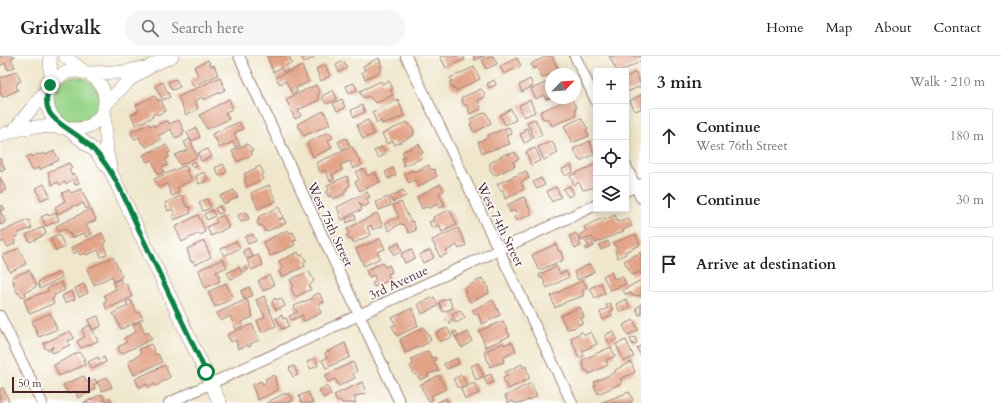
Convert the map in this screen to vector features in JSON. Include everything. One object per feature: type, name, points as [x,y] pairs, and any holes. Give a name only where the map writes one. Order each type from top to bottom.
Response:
[{"type":"street","points":[[50,56],[51,84],[46,100],[48,110],[58,124],[67,128],[94,150],[111,172],[220,403]]},
{"type":"street","points":[[65,56],[86,73],[94,77],[103,89],[107,153],[111,172]]},
{"type":"street","points":[[15,129],[51,84],[66,72],[125,72],[154,64],[172,56]]},
{"type":"street","name":"West 75th Street","points":[[239,56],[400,403]]},
{"type":"street","name":"West 74th Street","points":[[406,56],[572,403]]},
{"type":"street","points":[[575,56],[593,95]]},
{"type":"street","points":[[0,136],[15,129],[41,126],[77,130],[86,128],[100,117],[104,107],[129,80],[154,64]]},
{"type":"street","points":[[629,171],[638,185],[641,198]]},
{"type":"street","points":[[629,190],[638,185]]},
{"type":"street","name":"3rd Avenue","points":[[169,403],[593,206]]},
{"type":"street","points":[[0,316],[42,403]]},
{"type":"green space","points":[[76,77],[89,81],[95,87],[99,100],[95,113],[89,119],[76,123],[63,119],[57,113],[53,100],[57,87],[63,81]]},
{"type":"building","points":[[0,56],[15,56],[11,59],[15,67],[8,70],[5,63],[0,66]]},
{"type":"building","points":[[267,56],[289,56],[292,63],[286,65],[288,70],[283,72],[281,68],[273,72]]},
{"type":"building","points":[[301,56],[313,56],[314,58],[304,62]]},
{"type":"building","points":[[440,56],[463,56],[465,59],[446,68]]},
{"type":"building","points":[[473,56],[485,56],[475,60]]},
{"type":"building","points":[[493,56],[497,64],[486,69],[482,60]]},
{"type":"building","points":[[547,56],[552,56],[558,68],[545,68],[545,77],[542,78],[537,67],[533,69],[531,64]]},
{"type":"building","points":[[609,56],[641,56],[641,61],[628,68],[615,68]]},
{"type":"building","points":[[379,58],[382,66],[379,67],[381,71],[365,79],[362,72],[365,71],[363,66]]},
{"type":"building","points":[[517,58],[521,66],[504,74],[500,66]]},
{"type":"building","points":[[208,60],[211,66],[214,65],[218,75],[193,86],[190,79],[198,76],[194,67]]},
{"type":"building","points":[[343,61],[347,68],[339,72],[336,65]]},
{"type":"building","points":[[325,65],[330,76],[321,81],[316,69]]},
{"type":"building","points":[[302,66],[309,82],[296,88],[297,92],[292,94],[286,81],[280,84],[276,77]]},
{"type":"building","points":[[474,67],[480,79],[456,91],[455,88],[453,89],[449,82],[452,81],[450,78]]},
{"type":"building","points":[[16,71],[21,81],[18,82],[16,87],[18,90],[3,97],[0,94],[0,75],[1,78]]},
{"type":"building","points":[[636,72],[641,86],[629,91],[629,76]]},
{"type":"building","points":[[220,77],[225,90],[204,100],[202,97],[195,101],[198,109],[186,115],[178,97]]},
{"type":"building","points":[[176,79],[180,87],[172,90],[168,82]]},
{"type":"building","points":[[530,79],[533,86],[522,92],[519,85]]},
{"type":"building","points":[[494,80],[496,85],[489,88],[487,84]]},
{"type":"building","points":[[381,81],[382,84],[389,81],[393,89],[390,90],[393,95],[376,103],[368,96],[363,98],[360,91]]},
{"type":"building","points":[[163,82],[170,97],[163,100],[155,86]]},
{"type":"building","points":[[354,83],[357,90],[349,93],[346,86]]},
{"type":"building","points":[[545,83],[545,97],[544,95],[536,99],[531,89]]},
{"type":"building","points":[[316,85],[320,93],[318,94],[319,100],[298,110],[301,116],[295,119],[286,99]]},
{"type":"building","points":[[481,89],[485,94],[485,97],[478,100],[481,109],[470,114],[467,105],[464,105],[461,98]]},
{"type":"building","points":[[333,90],[337,99],[326,104],[322,96]]},
{"type":"building","points":[[641,95],[641,109],[635,111],[630,101]]},
{"type":"building","points":[[155,96],[157,100],[161,100],[166,111],[157,115],[156,113],[152,115],[153,117],[136,125],[131,115],[139,111],[136,105]]},
{"type":"building","points":[[229,99],[233,109],[225,112],[229,119],[207,129],[200,115]]},
{"type":"building","points":[[342,99],[345,108],[337,111],[333,103]]},
{"type":"building","points":[[398,99],[404,116],[388,123],[382,124],[381,121],[377,123],[372,112]]},
{"type":"building","points":[[530,100],[535,112],[524,117],[519,105]]},
{"type":"building","points":[[557,104],[575,104],[577,107],[575,108],[576,115],[552,126],[548,119],[543,119],[540,112]]},
{"type":"building","points":[[362,105],[365,112],[354,117],[351,110]]},
{"type":"building","points":[[511,109],[516,120],[505,125],[500,115]]},
{"type":"building","points":[[324,111],[330,124],[304,136],[297,124]]},
{"type":"building","points":[[486,112],[491,123],[476,132],[473,131],[470,124],[472,123],[470,119]]},
{"type":"building","points":[[581,118],[588,129],[586,130],[589,136],[572,143],[564,126]]},
{"type":"building","points":[[535,119],[542,135],[534,138],[527,122]]},
{"type":"building","points":[[179,120],[184,131],[182,133],[183,135],[175,138],[171,129],[158,136],[161,139],[146,147],[144,143],[142,144],[139,137],[135,139],[131,134],[132,131],[149,124],[150,126],[153,124],[154,127],[162,122],[168,121],[169,124]]},
{"type":"building","points":[[368,120],[374,134],[363,139],[357,125]]},
{"type":"building","points":[[239,122],[243,129],[234,133],[240,145],[235,147],[233,142],[219,148],[216,139],[212,137],[212,134]]},
{"type":"building","points":[[407,122],[415,131],[413,132],[414,135],[395,145],[393,141],[387,144],[382,134]]},
{"type":"building","points":[[509,127],[512,134],[506,136],[510,144],[482,153],[478,142],[487,138],[488,135]]},
{"type":"building","points":[[196,128],[200,137],[191,141],[187,132]]},
{"type":"building","points":[[527,128],[532,139],[524,143],[520,134],[525,132],[524,129]]},
{"type":"building","points":[[326,133],[330,133],[333,138],[328,140],[332,148],[313,157],[307,143]]},
{"type":"building","points":[[346,138],[350,146],[342,149],[338,142]]},
{"type":"building","points":[[190,139],[197,157],[180,165],[175,155],[188,150],[184,142]]},
{"type":"building","points":[[552,141],[558,153],[544,160],[538,147]]},
{"type":"building","points":[[590,141],[593,154],[580,161],[573,149]]},
{"type":"building","points":[[247,144],[253,150],[251,151],[252,155],[237,162],[232,151]]},
{"type":"building","points":[[419,144],[423,153],[420,154],[422,158],[404,166],[402,158],[405,157],[402,152]]},
{"type":"building","points":[[166,145],[170,152],[168,153],[169,157],[165,160],[168,165],[162,167],[164,172],[158,175],[152,160],[147,162],[143,155]]},
{"type":"building","points":[[352,147],[362,165],[353,169],[350,161],[340,165],[342,170],[332,175],[334,179],[330,181],[325,170],[320,172],[316,163]]},
{"type":"building","points":[[382,147],[386,154],[378,158],[374,151]]},
{"type":"building","points":[[535,148],[541,160],[531,165],[526,152]]},
{"type":"building","points":[[208,149],[212,157],[201,161],[198,153]]},
{"type":"building","points":[[54,151],[59,160],[39,170],[39,168],[32,170],[26,157],[32,155],[33,157],[37,154],[40,155],[43,153],[46,155]]},
{"type":"building","points":[[515,152],[519,159],[513,162],[515,166],[496,175],[492,173],[490,163],[507,153],[508,155]]},
{"type":"building","points":[[0,158],[5,169],[0,171]]},
{"type":"building","points":[[195,161],[197,166],[193,168],[190,163]]},
{"type":"building","points":[[69,163],[72,168],[69,170],[72,175],[74,173],[79,183],[75,185],[73,179],[66,184],[65,182],[60,185],[58,182],[52,185],[48,172]]},
{"type":"building","points":[[223,164],[227,172],[219,176],[215,168]]},
{"type":"building","points":[[429,165],[431,170],[434,169],[437,176],[418,187],[415,180],[409,183],[404,174],[413,170],[414,172]]},
{"type":"building","points":[[571,165],[573,172],[565,176],[562,169]]},
{"type":"building","points":[[593,165],[593,188],[583,190],[579,182],[574,185],[570,176]]},
{"type":"building","points":[[184,166],[187,167],[188,170],[186,170],[192,180],[177,188],[179,193],[172,196],[167,184],[159,188],[154,179]]},
{"type":"building","points":[[260,166],[264,174],[261,175],[263,179],[247,187],[244,180],[246,179],[244,174]]},
{"type":"building","points":[[393,168],[396,175],[388,179],[385,172]]},
{"type":"building","points":[[364,169],[367,176],[375,172],[380,182],[360,191],[355,182],[359,180],[356,172]]},
{"type":"building","points":[[526,171],[529,178],[521,182],[524,189],[505,199],[503,190],[501,191],[497,184]]},
{"type":"building","points":[[204,172],[208,180],[199,184],[196,176]]},
{"type":"building","points":[[347,176],[350,186],[346,188],[347,190],[344,192],[345,194],[333,199],[332,195],[329,197],[326,192],[329,190],[327,185]]},
{"type":"building","points":[[0,177],[6,190],[0,193]]},
{"type":"building","points":[[541,178],[545,185],[537,189],[533,182]]},
{"type":"building","points":[[44,184],[50,196],[41,200],[36,188]]},
{"type":"building","points":[[440,184],[444,191],[439,193],[445,206],[439,208],[437,204],[430,208],[426,207],[422,209],[417,197]]},
{"type":"building","points":[[269,185],[276,201],[258,209],[251,193]]},
{"type":"building","points":[[570,186],[574,194],[568,197],[563,189]]},
{"type":"building","points":[[556,187],[561,197],[552,202],[547,191]]},
{"type":"building","points":[[81,189],[90,207],[86,209],[83,203],[58,214],[55,207],[65,201],[62,193],[69,190],[71,193]]},
{"type":"building","points":[[234,190],[238,197],[224,204],[220,196]]},
{"type":"building","points":[[403,190],[406,196],[393,202],[390,197]]},
{"type":"building","points":[[367,192],[370,197],[366,199],[369,204],[363,207],[359,202],[362,210],[360,212],[359,210],[342,220],[337,207]]},
{"type":"building","points":[[182,195],[186,206],[190,207],[191,213],[174,220],[172,216],[175,214],[172,209],[168,211],[165,203]]},
{"type":"building","points":[[388,197],[391,205],[379,210],[376,202]]},
{"type":"building","points":[[524,197],[532,214],[516,221],[514,217],[517,215],[515,210],[510,212],[507,205]]},
{"type":"building","points":[[207,199],[211,208],[203,211],[199,203]]},
{"type":"building","points":[[401,202],[411,222],[413,221],[416,230],[409,233],[404,224],[402,225],[401,223],[389,231],[385,223],[399,217],[393,205]]},
{"type":"building","points":[[2,205],[5,209],[0,211],[0,206]]},
{"type":"building","points":[[220,206],[223,212],[218,214],[215,208]]},
{"type":"building","points":[[279,207],[283,217],[278,220],[283,218],[286,223],[265,232],[262,225],[259,226],[257,221],[260,220],[258,217]]},
{"type":"building","points":[[91,209],[96,220],[86,225],[92,234],[86,237],[84,233],[71,238],[70,233],[68,234],[66,229],[58,232],[56,226]]},
{"type":"building","points":[[212,210],[215,216],[207,220],[204,214]]},
{"type":"building","points":[[450,210],[457,225],[442,232],[439,225],[432,228],[429,222],[434,220],[433,217]]},
{"type":"building","points":[[0,211],[6,222],[0,225]]},
{"type":"building","points":[[246,212],[249,219],[241,222],[238,215]]},
{"type":"building","points":[[56,213],[59,220],[46,226],[41,217]]},
{"type":"building","points":[[377,213],[383,226],[373,230],[371,225],[367,227],[371,235],[354,243],[352,239],[349,240],[347,235],[349,233],[347,229]]},
{"type":"building","points":[[198,215],[205,230],[204,233],[200,235],[199,233],[182,242],[175,227]]},
{"type":"building","points":[[223,215],[229,227],[211,236],[207,227],[217,222],[215,219]]},
{"type":"building","points":[[355,215],[356,219],[347,223],[346,219]]},
{"type":"building","points":[[615,215],[618,222],[629,219],[632,226],[623,230],[624,231],[595,243],[592,237],[581,241],[579,235],[586,231],[584,227],[596,221],[604,218],[604,220]]},
{"type":"building","points":[[29,220],[32,228],[18,233],[19,235],[15,237],[17,239],[14,241],[15,243],[8,247],[3,241],[0,243],[0,232]]},
{"type":"building","points":[[43,227],[46,234],[30,242],[26,235]]},
{"type":"building","points":[[458,228],[466,245],[459,249],[457,245],[446,251],[447,254],[440,257],[432,240]]},
{"type":"building","points":[[288,230],[290,233],[293,232],[297,240],[293,241],[295,245],[270,256],[263,242]]},
{"type":"building","points":[[102,233],[106,242],[103,243],[107,254],[101,257],[98,250],[86,255],[85,253],[80,255],[78,251],[73,254],[71,248]]},
{"type":"building","points":[[576,233],[581,246],[575,248],[569,236]]},
{"type":"building","points":[[59,234],[65,247],[56,251],[50,238]]},
{"type":"building","points":[[253,234],[256,241],[248,244],[245,237]]},
{"type":"building","points":[[636,235],[640,245],[625,252],[626,254],[618,258],[615,252],[618,251],[613,243]]},
{"type":"building","points":[[380,239],[385,249],[377,252],[380,258],[364,266],[356,249]]},
{"type":"building","points":[[591,240],[594,246],[586,250],[585,248],[589,247],[586,242]]},
{"type":"building","points":[[204,241],[211,257],[195,265],[193,261],[191,262],[187,249]]},
{"type":"building","points":[[236,241],[240,248],[224,256],[221,249]]},
{"type":"building","points":[[608,241],[610,246],[601,250],[599,245]]},
{"type":"building","points":[[399,243],[402,251],[394,255],[390,247]]},
{"type":"building","points":[[556,244],[559,252],[561,251],[563,260],[540,270],[538,269],[532,255]]},
{"type":"building","points":[[19,248],[26,264],[10,272],[2,256]]},
{"type":"building","points":[[248,248],[253,256],[247,259],[243,251]]},
{"type":"building","points":[[411,249],[415,258],[405,263],[401,254]]},
{"type":"building","points":[[430,250],[434,258],[423,263],[419,255]]},
{"type":"building","points":[[298,252],[300,256],[303,255],[306,261],[303,262],[305,266],[282,277],[279,271],[283,269],[279,261]]},
{"type":"building","points":[[641,252],[641,275],[640,272],[632,275],[624,261]]},
{"type":"building","points":[[258,255],[263,265],[252,270],[247,260]]},
{"type":"building","points":[[113,257],[122,277],[114,281],[112,276],[94,285],[87,269]]},
{"type":"building","points":[[223,259],[227,267],[216,272],[220,277],[218,277],[220,281],[205,288],[199,270]]},
{"type":"building","points":[[383,263],[385,267],[389,265],[392,272],[388,274],[390,280],[374,287],[372,283],[376,281],[374,275],[369,277],[366,270]]},
{"type":"building","points":[[590,264],[594,272],[578,280],[574,272]]},
{"type":"building","points":[[246,266],[248,270],[244,272],[242,269]]},
{"type":"building","points":[[556,266],[560,274],[566,271],[569,277],[547,288],[542,277],[540,278],[539,275]]},
{"type":"building","points":[[239,267],[242,274],[231,279],[227,273]]},
{"type":"building","points":[[29,270],[37,286],[25,292],[26,295],[22,297],[20,293],[18,294],[13,283],[15,282],[12,280],[13,277]]},
{"type":"building","points":[[309,271],[314,281],[309,286],[311,289],[296,297],[291,289],[293,285],[290,280]]},
{"type":"building","points":[[59,272],[62,277],[40,289],[38,282]]},
{"type":"building","points":[[611,272],[614,279],[622,276],[626,284],[610,290],[603,276]]},
{"type":"building","points":[[269,275],[274,285],[263,291],[258,281]]},
{"type":"building","points":[[482,278],[485,284],[487,283],[489,293],[470,302],[464,289]]},
{"type":"building","points":[[120,279],[122,284],[126,283],[132,297],[107,309],[104,303],[107,301],[104,295],[116,289],[113,282]]},
{"type":"building","points":[[583,280],[587,288],[583,290],[583,296],[568,301],[555,308],[551,296]]},
{"type":"building","points":[[641,280],[641,297],[640,295],[632,296],[631,293],[625,294],[623,290]]},
{"type":"building","points":[[61,282],[65,290],[54,295],[55,297],[52,299],[54,303],[30,314],[24,300],[48,291],[47,289]]},
{"type":"building","points":[[226,283],[233,298],[215,307],[208,292]]},
{"type":"building","points":[[601,283],[605,293],[595,298],[590,288]]},
{"type":"building","points":[[84,284],[88,293],[79,297],[75,288]]},
{"type":"building","points":[[249,287],[253,295],[244,299],[241,291]]},
{"type":"building","points":[[72,291],[75,299],[65,303],[62,296]]},
{"type":"building","points":[[319,293],[324,302],[318,305],[321,313],[305,321],[303,320],[303,315],[292,320],[289,316],[297,312],[294,306],[313,298],[312,296]]},
{"type":"building","points":[[264,296],[276,326],[262,332],[257,321],[265,317],[256,300]]},
{"type":"building","points":[[434,297],[438,306],[422,314],[418,304]]},
{"type":"building","points":[[275,298],[276,300],[281,298],[285,306],[276,310],[272,302]]},
{"type":"building","points":[[449,298],[453,308],[443,312],[439,302]]},
{"type":"building","points":[[247,299],[253,317],[241,322],[243,326],[236,329],[230,316],[221,321],[217,313]]},
{"type":"building","points":[[626,299],[630,307],[620,312],[616,304]]},
{"type":"building","points":[[131,300],[137,313],[139,312],[143,319],[121,329],[113,313],[128,306],[126,302]]},
{"type":"building","points":[[493,300],[500,315],[482,324],[478,313],[475,314],[473,310]]},
{"type":"building","points":[[610,303],[613,310],[610,312],[612,315],[603,320],[600,312],[608,308],[606,305]]},
{"type":"building","points":[[641,304],[641,315],[639,315],[636,308]]},
{"type":"building","points":[[580,307],[584,317],[581,318],[583,323],[574,328],[567,329],[560,316]]},
{"type":"building","points":[[412,308],[418,326],[397,336],[392,326],[396,325],[392,318]]},
{"type":"building","points":[[460,310],[465,318],[456,323],[452,314]]},
{"type":"building","points":[[50,313],[57,329],[39,337],[32,321]]},
{"type":"building","points":[[282,315],[283,319],[286,318],[289,326],[282,329],[276,318]]},
{"type":"building","points":[[98,316],[101,326],[93,330],[88,320]]},
{"type":"building","points":[[452,319],[454,322],[450,324],[449,321]]},
{"type":"building","points":[[634,320],[638,330],[628,335],[623,325]]},
{"type":"building","points":[[503,321],[510,336],[486,347],[479,331]]},
{"type":"building","points":[[140,322],[145,334],[148,332],[152,339],[121,354],[118,347],[127,342],[124,338],[136,332],[133,325]]},
{"type":"building","points":[[252,324],[259,340],[250,344],[251,346],[249,347],[248,345],[238,349],[236,340],[231,342],[227,335]]},
{"type":"building","points":[[90,325],[98,341],[81,348],[77,341],[85,337],[82,329]]},
{"type":"building","points":[[424,327],[431,340],[428,343],[405,353],[400,339]]},
{"type":"building","points":[[447,328],[452,337],[440,342],[436,333]]},
{"type":"building","points":[[70,331],[74,338],[68,341],[70,345],[53,353],[51,351],[53,346],[49,350],[45,348],[44,343]]},
{"type":"building","points":[[456,331],[458,336],[455,337],[453,332]]},
{"type":"building","points":[[613,331],[617,339],[609,343],[605,335]]},
{"type":"building","points":[[468,332],[472,341],[462,348],[456,338]]},
{"type":"building","points":[[582,332],[585,335],[591,332],[597,344],[582,351],[584,356],[579,358],[571,338]]},
{"type":"building","points":[[635,337],[637,343],[633,345],[630,339]]},
{"type":"building","points":[[626,340],[634,357],[624,361],[616,344]]},
{"type":"building","points":[[512,342],[516,351],[504,357],[504,362],[489,367],[490,365],[484,352],[503,343],[504,345]]},
{"type":"building","points":[[345,343],[350,357],[326,368],[322,360],[327,358],[325,353]]},
{"type":"building","points":[[151,344],[156,355],[158,354],[162,362],[134,375],[128,362],[141,354],[139,349]]},
{"type":"building","points":[[641,346],[641,356],[637,348]]},
{"type":"building","points":[[611,347],[615,356],[606,360],[608,365],[589,374],[587,370],[585,371],[582,360]]},
{"type":"building","points":[[428,351],[432,358],[435,357],[436,360],[433,361],[439,371],[428,374],[429,376],[420,380],[410,366],[413,365],[411,359]]},
{"type":"building","points":[[79,352],[85,359],[83,360],[85,365],[59,376],[54,365]]},
{"type":"building","points":[[98,357],[99,360],[104,357],[106,362],[92,369],[88,362]]},
{"type":"building","points":[[315,358],[318,365],[311,369],[307,362]]},
{"type":"building","points":[[457,358],[459,364],[447,369],[444,364]]},
{"type":"building","points":[[353,362],[357,371],[353,374],[355,378],[339,386],[335,379],[328,382],[324,376]]},
{"type":"building","points":[[631,362],[635,372],[620,379],[622,383],[598,394],[594,386],[596,385],[594,382],[616,372],[615,370]]},
{"type":"building","points":[[478,363],[484,376],[476,380],[471,366]]},
{"type":"building","points":[[522,364],[523,368],[526,366],[529,379],[508,389],[503,378],[508,376],[505,372]]},
{"type":"building","points":[[165,365],[170,377],[156,386],[155,384],[148,387],[147,384],[139,387],[135,379]]},
{"type":"building","points":[[294,366],[298,375],[293,377],[289,368]]},
{"type":"building","points":[[491,374],[494,382],[487,385],[484,377]]},
{"type":"building","points":[[274,375],[278,390],[258,400],[252,385],[261,381],[262,384],[267,382],[265,379]]},
{"type":"building","points":[[439,375],[446,389],[431,396],[433,400],[429,401],[420,385]]},
{"type":"building","points":[[462,375],[466,384],[458,388],[453,379]]},
{"type":"building","points":[[84,376],[87,383],[95,379],[97,383],[94,385],[95,389],[78,398],[75,390],[68,394],[63,385]]},
{"type":"building","points":[[107,377],[112,387],[102,391],[97,382]]},
{"type":"building","points":[[362,382],[366,393],[354,397],[356,403],[342,403],[340,400],[337,402],[334,395]]},
{"type":"building","points":[[474,383],[479,393],[465,399],[461,389]]},
{"type":"building","points":[[531,383],[537,396],[522,403],[514,403],[513,401],[508,403],[505,396]]},
{"type":"building","points":[[327,386],[331,394],[323,398],[319,390]]},
{"type":"building","points":[[3,388],[9,403],[0,403],[0,389]]},
{"type":"building","points":[[308,392],[313,403],[302,403],[299,396]]},
{"type":"building","points":[[629,392],[633,400],[628,403],[601,403]]},
{"type":"building","points":[[285,393],[286,395],[289,393],[293,400],[287,403],[266,403]]},
{"type":"building","points":[[102,394],[106,402],[109,397],[112,403],[83,403]]},
{"type":"building","points":[[446,398],[448,403],[436,403]]},
{"type":"route","points":[[50,85],[46,100],[48,110],[52,118],[94,150],[111,172],[206,372]]}]
